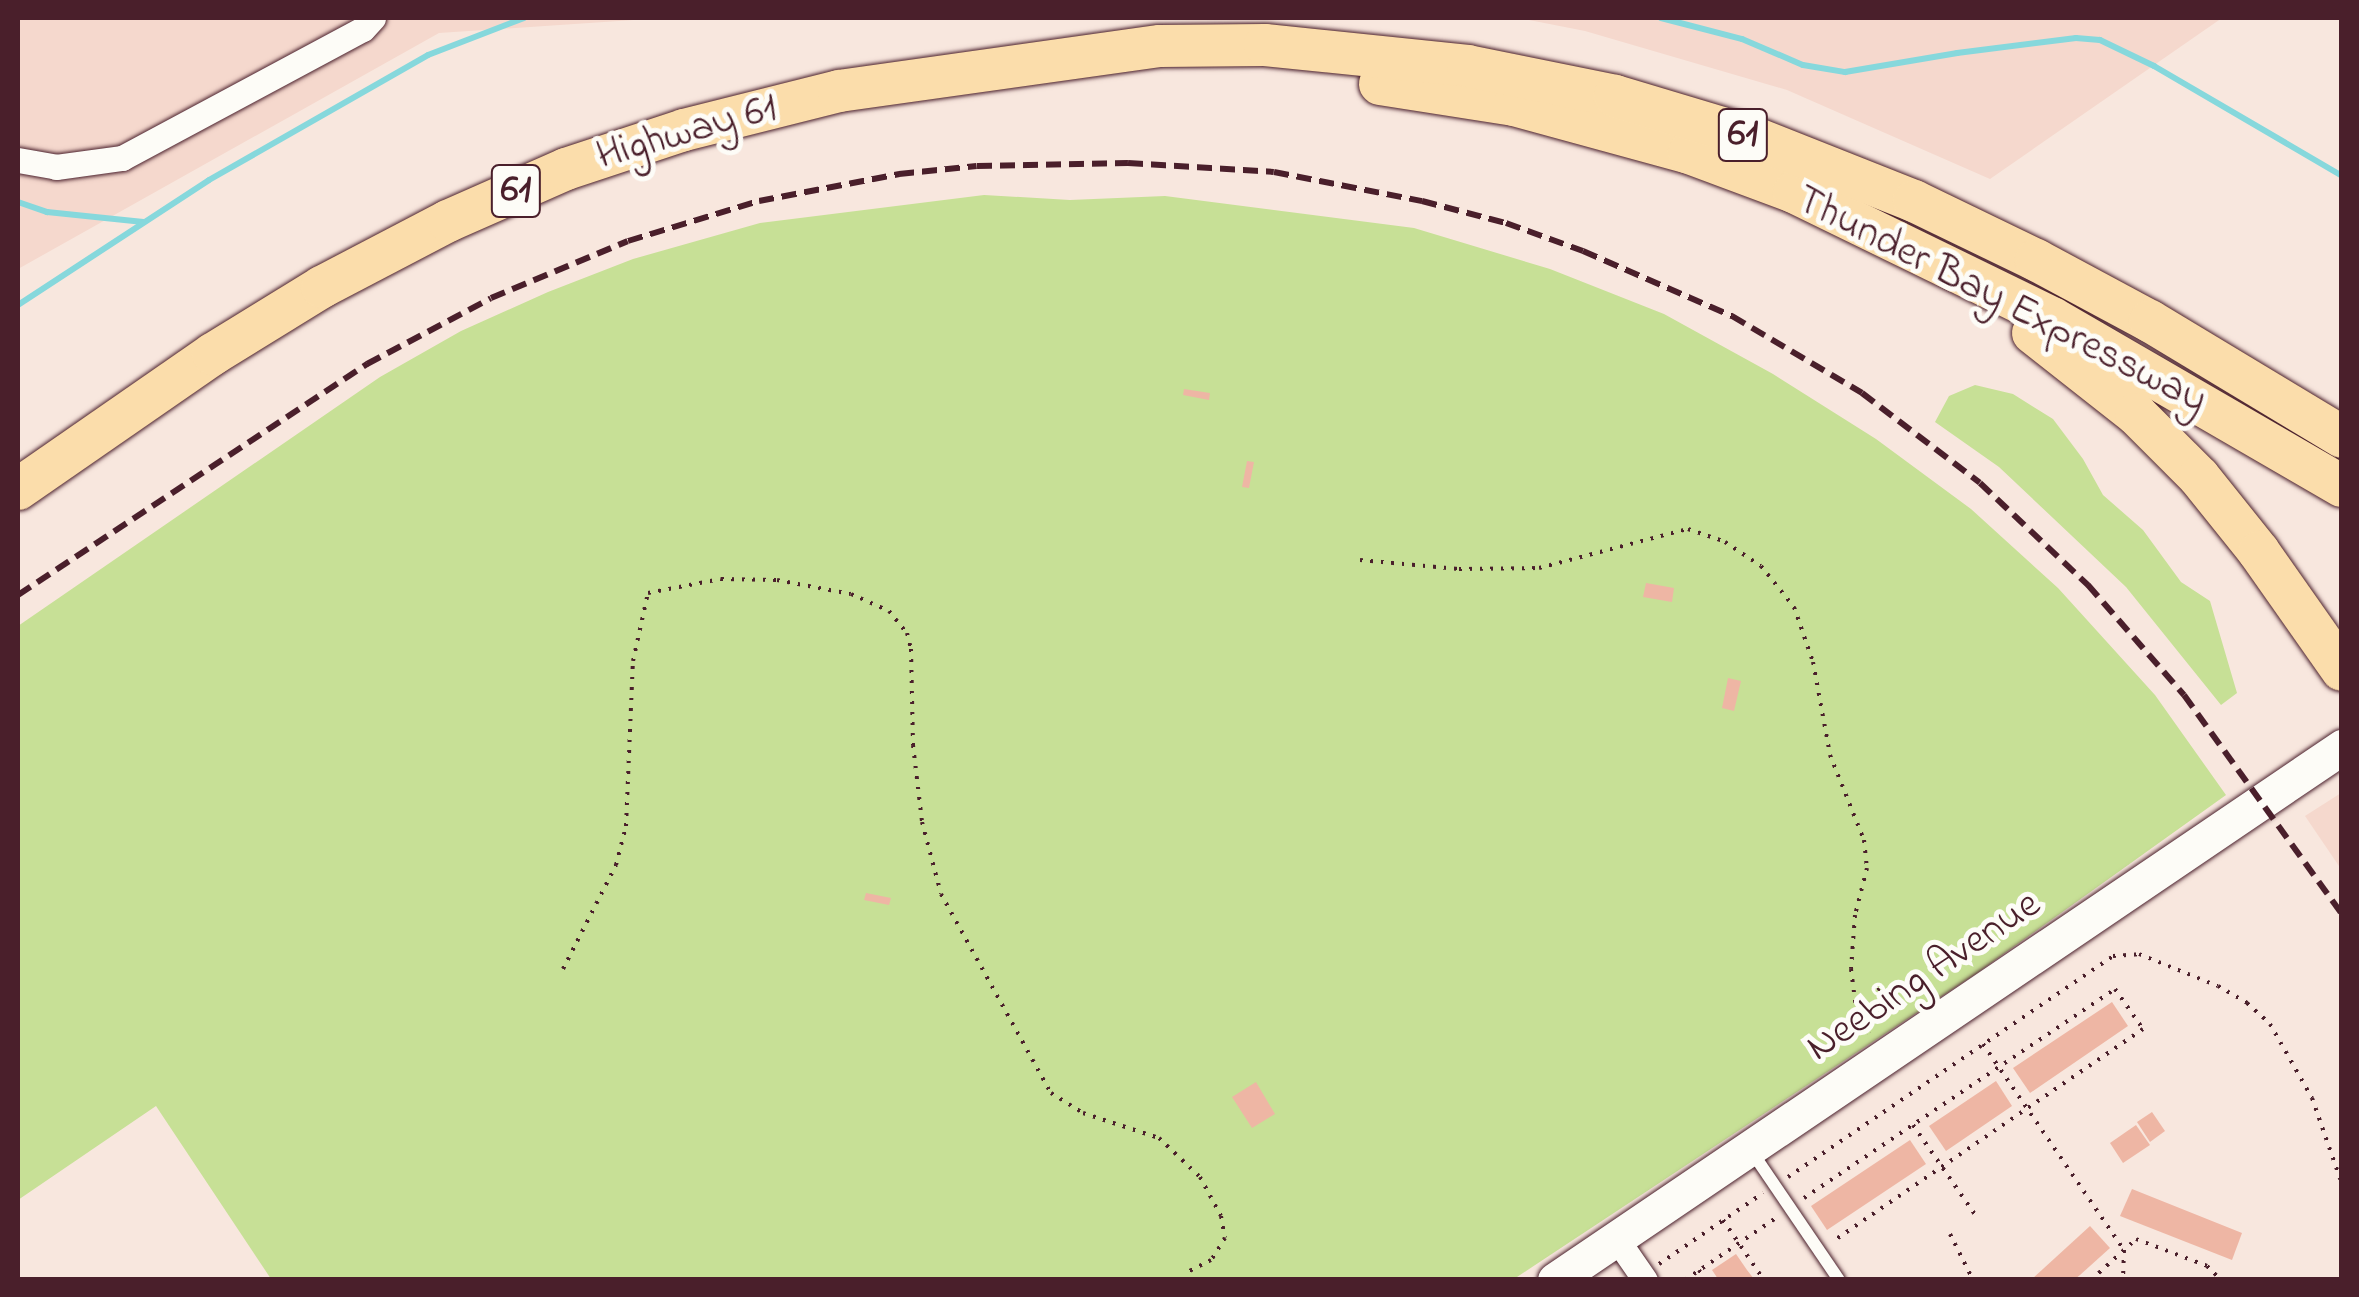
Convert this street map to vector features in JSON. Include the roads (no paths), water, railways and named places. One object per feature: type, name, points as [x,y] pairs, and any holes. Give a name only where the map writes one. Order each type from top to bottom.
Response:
[{"type":"highway","name":"Thunder Bay Expressway","points":[[1081,58],[1160,46],[1265,46],[1468,66],[1615,96],[1755,138],[1914,201],[2150,321],[2342,437]]},
{"type":"highway","name":"Thunder Bay Expressway","points":[[1081,58],[1355,81],[1514,105],[1689,154],[1794,192],[2052,318],[2342,486]]},
{"type":"highway","name":"Highway 61","points":[[18,489],[213,354],[322,287],[448,220],[566,169],[684,130],[839,91],[1081,58]]},
{"type":"highway","points":[[1910,246],[2068,358],[2136,414],[2223,507],[2342,670]]},
{"type":"highway","points":[[2150,321],[2342,415]]},
{"type":"main road","name":"Neebing Avenue","points":[[1555,1280],[2342,747]]},
{"type":"street","points":[[18,160],[56,167],[122,158],[363,29],[373,18]]},
{"type":"street","points":[[1616,1238],[1644,1277]]},
{"type":"lane","points":[[1750,1149],[1838,1280]]},
{"type":"waterway","points":[[18,305],[209,180],[428,55],[524,18]]},
{"type":"waterway","points":[[1661,18],[1742,39],[1803,65],[1845,72],[2076,38],[2100,40],[2154,66],[2342,176]]},
{"type":"waterway","points":[[18,202],[47,212],[143,222]]},
{"type":"railway","points":[[18,595],[367,364],[491,298],[628,241],[759,201],[899,174],[977,166],[1128,163],[1274,172],[1422,201],[1506,223],[1583,251],[1732,316],[1862,393],[1980,483],[2088,585],[2184,695],[2342,914]]}]
